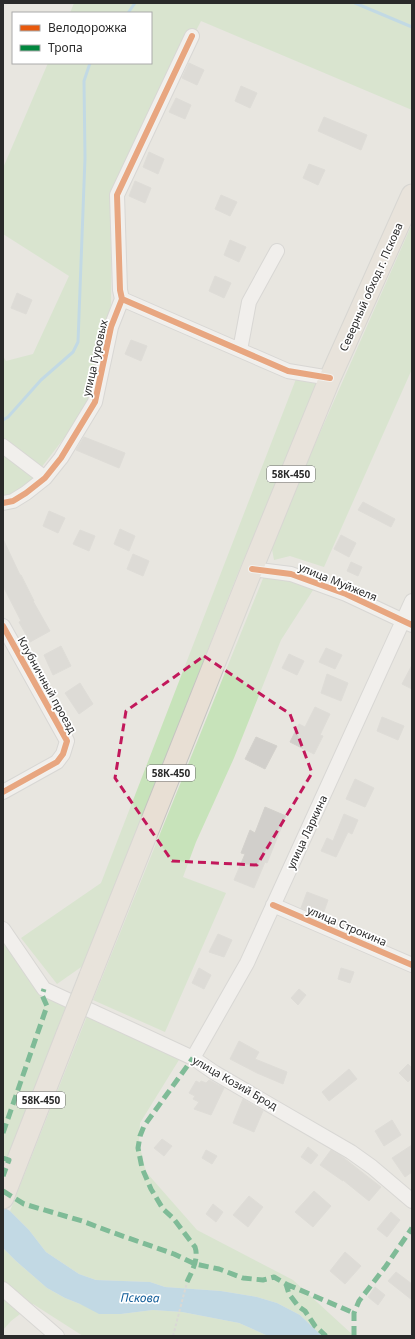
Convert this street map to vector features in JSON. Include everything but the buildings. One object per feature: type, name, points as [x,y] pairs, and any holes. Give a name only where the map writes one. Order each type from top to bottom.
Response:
[{"type":"highway","name":"Северный обход г. Пскова","points":[[330,378],[412,195]]},
{"type":"highway","name":"58К-450","points":[[3,1198],[252,569],[330,378]]},
{"type":"street","points":[[192,36],[116,195],[120,290],[122,299],[288,371],[330,378]]},
{"type":"street","points":[[240,350],[249,302],[277,251]]},
{"type":"street","name":"улица Гуровых","points":[[3,503],[13,501],[45,478],[61,458],[95,402],[111,327],[122,299]]},
{"type":"street","points":[[3,446],[45,478]]},
{"type":"street","name":"улица Муйжеля","points":[[252,569],[291,574],[346,594],[408,623]]},
{"type":"street","name":"улица Ларкина","points":[[193,1058],[247,963],[273,905],[408,623],[412,601]]},
{"type":"street","name":"Клубничный проезд","points":[[3,626],[67,741],[64,754],[57,762],[3,792]]},
{"type":"street","name":"улица Строкина","points":[[273,905],[412,965]]},
{"type":"street","name":"улица Козий Брод","points":[[3,929],[44,989],[193,1058],[352,1152],[412,1201]]},
{"type":"street","points":[[3,1289],[57,1336]]},
{"type":"path","points":[[173,1336],[187,1282]]},
{"type":"highlighted area","points":[[204,656],[290,714],[312,773],[257,865],[172,861],[115,778],[126,711]]},
{"type":"green space","points":[[74,3],[412,3],[412,110],[201,21],[112,193],[111,305],[91,397],[68,433],[27,486],[15,495],[3,497],[3,356],[6,361],[33,354],[69,276],[3,234],[3,168],[48,64],[152,64],[152,12],[70,12]]},
{"type":"green space","points":[[412,224],[412,369],[324,567],[290,556],[274,560],[272,549],[293,494]]},
{"type":"green space","points":[[296,379],[319,382],[238,573],[84,965],[57,984],[21,938],[101,883]]},
{"type":"green space","points":[[264,576],[289,577],[315,587],[281,640],[234,758],[196,842],[183,877],[226,893],[165,1032],[93,1000]]},
{"type":"green space","points":[[3,928],[47,987],[70,1002],[3,1176]]},
{"type":"green space","points":[[89,1011],[182,1055],[140,1123],[139,1143],[146,1172],[197,1230],[293,1280],[354,1336],[322,1336],[300,1315],[277,1303],[257,1297],[221,1291],[165,1287],[150,1282],[96,1280],[79,1274],[46,1252],[29,1230],[10,1211]]},
{"type":"green space","points":[[3,1248],[47,1288],[80,1304],[121,1314],[153,1310],[182,1312],[239,1323],[268,1336],[83,1336],[33,1304],[11,1321],[3,1330]]},
{"type":"water","name":"Пскова","points":[[3,1207],[10,1211],[29,1230],[46,1252],[79,1274],[96,1280],[150,1282],[165,1287],[221,1291],[257,1297],[277,1303],[300,1315],[322,1336],[268,1336],[239,1323],[182,1312],[153,1310],[121,1314],[99,1314],[47,1288],[3,1248]]},
{"type":"waterway","points":[[129,12],[135,3]]},
{"type":"waterway","points":[[355,3],[412,27]]},
{"type":"waterway","points":[[3,420],[8,417],[41,380],[73,352],[78,342],[85,158],[84,81],[90,64]]},
{"type":"marked path","points":[[3,1133],[47,1006],[42,995],[44,989]]},
{"type":"marked path","points":[[187,1282],[196,1260],[195,1247],[173,1218],[163,1209],[151,1189],[142,1168],[138,1148],[140,1136],[144,1126],[193,1058]]},
{"type":"marked path","points":[[3,1158],[9,1160],[3,1176]]},
{"type":"marked path","points":[[3,1191],[24,1204],[82,1221],[174,1254],[195,1264],[219,1269],[243,1278],[263,1280],[274,1277],[286,1284],[289,1294],[298,1306],[305,1311],[315,1326],[326,1336]]},
{"type":"marked path","points":[[354,1336],[354,1313],[359,1301],[386,1266],[412,1228]]},
{"type":"marked path","points":[[286,1284],[354,1313]]},
{"type":"cycle path","points":[[122,299],[120,290],[117,195],[192,36]]},
{"type":"cycle path","points":[[122,299],[288,371],[330,378]]},
{"type":"cycle path","points":[[3,503],[13,501],[45,478],[61,458],[95,402],[111,327],[122,299]]},
{"type":"cycle path","points":[[252,569],[291,574],[346,594],[412,625]]},
{"type":"cycle path","points":[[3,626],[67,741],[63,754],[57,762],[3,792]]},
{"type":"cycle path","points":[[273,905],[412,965]]}]
